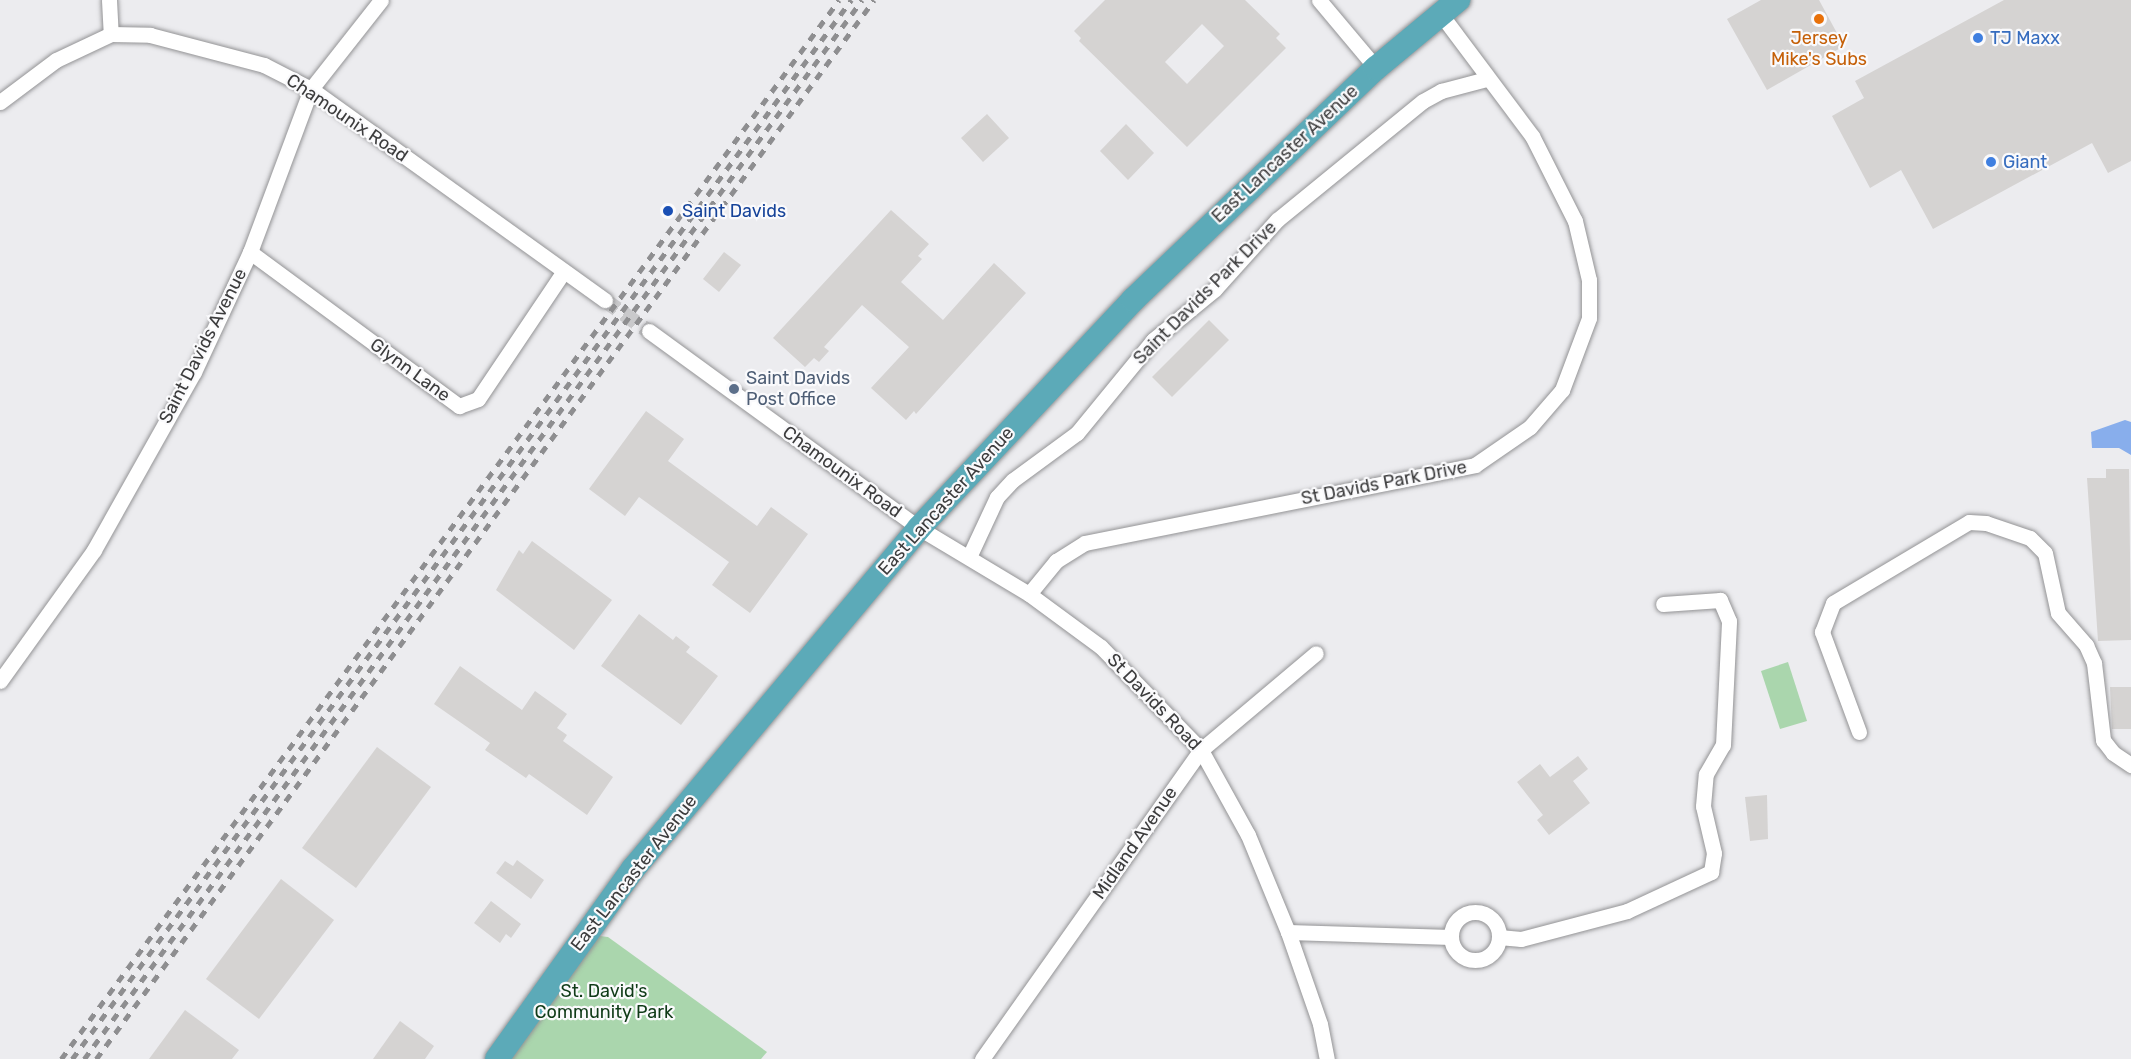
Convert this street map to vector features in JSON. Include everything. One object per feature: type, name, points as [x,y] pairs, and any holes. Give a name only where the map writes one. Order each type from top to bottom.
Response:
[{"type":"highway","name":"East Lancaster Avenue","points":[[497,1059],[633,869],[919,528],[1111,321],[1376,68],[1449,7]]},
{"type":"street","points":[[109,0],[111,34]]},
{"type":"street","name":"Saint Davids Avenue","points":[[0,681],[94,550],[194,372],[250,252],[310,89],[381,0]]},
{"type":"street","points":[[1319,0],[1376,68]]},
{"type":"street","name":"St Davids Park Drive","points":[[1029,594],[1056,561],[1085,543],[1475,465],[1530,428],[1562,390],[1584,341],[1589,318],[1589,280],[1575,221],[1532,136],[1486,79],[1449,7]]},
{"type":"street","name":"Chamounix Road","points":[[0,102],[56,60],[111,34],[150,35],[264,65],[310,89],[605,300]]},
{"type":"street","name":"Saint Davids Park Drive","points":[[969,556],[998,497],[1013,480],[1077,433],[1153,340],[1215,289],[1277,219],[1423,101],[1441,91],[1486,79]]},
{"type":"street","name":"Glynn Lane","points":[[250,252],[459,406],[478,399],[564,271]]},
{"type":"street","name":"Chamounix Road","points":[[649,331],[919,528]]},
{"type":"street","points":[[1859,732],[1822,632],[1833,603],[1969,522],[1986,523],[2030,538],[2045,553],[2058,613],[2086,645],[2094,663],[2103,740],[2113,753],[2131,765]]},
{"type":"street","name":"St Davids Road","points":[[919,528],[1029,594],[1101,647],[1201,750],[1248,835],[1288,932],[1327,1059]]},
{"type":"street","points":[[1499,937],[1521,939],[1627,911],[1711,872],[1714,853],[1703,806],[1706,774],[1724,745],[1729,621],[1720,600],[1663,604]]},
{"type":"street","name":"Midland Avenue","points":[[982,1059],[1201,750],[1316,653]]},
{"type":"street","points":[[1474,911],[1493,920],[1499,937],[1492,953],[1477,959],[1460,954],[1451,937],[1456,921],[1474,911]]},
{"type":"street","points":[[1288,932],[1451,937]]},
{"type":"green space","points":[[1788,662],[1807,721],[1780,729],[1761,671]]},
{"type":"green space","name":"St. David's Community Park","points":[[584,934],[608,937],[767,1052],[761,1059],[497,1059]]},
{"type":"water","points":[[2125,420],[2131,422],[2131,455],[2119,448],[2092,448],[2091,432]]},
{"type":"building","points":[[1105,0],[1245,0],[1280,34],[1276,38],[1286,48],[1187,147],[1079,41],[1081,38],[1074,31]],"holes":[[[1202,24],[1224,46],[1187,84],[1165,62]]]},
{"type":"building","points":[[1761,0],[1819,0],[1844,46],[1767,90],[1727,19]]},
{"type":"building","points":[[2004,0],[2131,0],[2131,161],[2108,173],[2092,143],[1933,229],[1901,170],[1870,188],[1832,116],[1864,98],[1855,81]]},
{"type":"building","points":[[987,114],[1009,138],[983,162],[961,138]]},
{"type":"building","points":[[1126,124],[1154,153],[1128,180],[1100,151]]},
{"type":"building","points":[[891,210],[929,244],[918,256],[922,259],[901,282],[943,320],[994,263],[1026,293],[916,414],[914,411],[906,420],[871,388],[909,347],[862,305],[824,347],[829,351],[819,362],[814,358],[805,367],[773,338]]},
{"type":"building","points":[[724,252],[741,265],[719,292],[703,279]]},
{"type":"building","points":[[1209,320],[1229,340],[1172,397],[1152,377]]},
{"type":"building","points":[[646,411],[684,439],[668,461],[757,526],[771,507],[808,534],[750,613],[712,585],[729,562],[639,497],[625,516],[589,489]]},
{"type":"building","points":[[2106,469],[2129,469],[2131,640],[2098,641],[2087,478],[2106,478]]},
{"type":"building","points":[[532,541],[612,600],[574,650],[496,590],[519,550],[523,554]]},
{"type":"building","points":[[639,614],[673,640],[676,636],[690,647],[686,652],[718,676],[681,725],[601,666]]},
{"type":"building","points":[[460,666],[522,710],[535,691],[567,714],[557,728],[567,735],[563,741],[613,777],[587,815],[529,774],[526,778],[485,750],[490,743],[434,704]]},
{"type":"building","points":[[2110,687],[2131,687],[2131,729],[2112,729]]},
{"type":"building","points":[[377,747],[431,787],[356,888],[302,848]]},
{"type":"building","points":[[1578,756],[1588,769],[1573,781],[1590,803],[1549,835],[1537,820],[1543,815],[1517,782],[1540,764],[1550,777]]},
{"type":"building","points":[[1767,795],[1768,839],[1750,841],[1745,797]]},
{"type":"building","points":[[517,860],[544,880],[531,899],[496,873],[505,861],[513,866]]},
{"type":"building","points":[[281,879],[334,920],[259,1019],[206,979]]},
{"type":"building","points":[[491,901],[521,924],[511,938],[506,934],[500,943],[474,923]]},
{"type":"building","points":[[185,1010],[239,1050],[232,1059],[149,1059]]},
{"type":"building","points":[[400,1021],[434,1046],[425,1059],[373,1059]]},
{"type":"tunnel","points":[[605,300],[649,331]]},
{"type":"railway","points":[[61,1059],[839,0]]},
{"type":"railway","points":[[72,1059],[851,0]]},
{"type":"railway","points":[[84,1059],[862,0]]},
{"type":"railway","points":[[96,1059],[874,0]]},
{"type":"place","name":"Jersey Mike's Subs","points":[[1819,19]]},
{"type":"place","name":"TJ Maxx","points":[[1978,38]]},
{"type":"place","name":"Giant","points":[[1991,162]]},
{"type":"place","name":"Saint Davids","points":[[668,211]]},
{"type":"place","name":"Saint Davids Post Office","points":[[734,389]]}]
